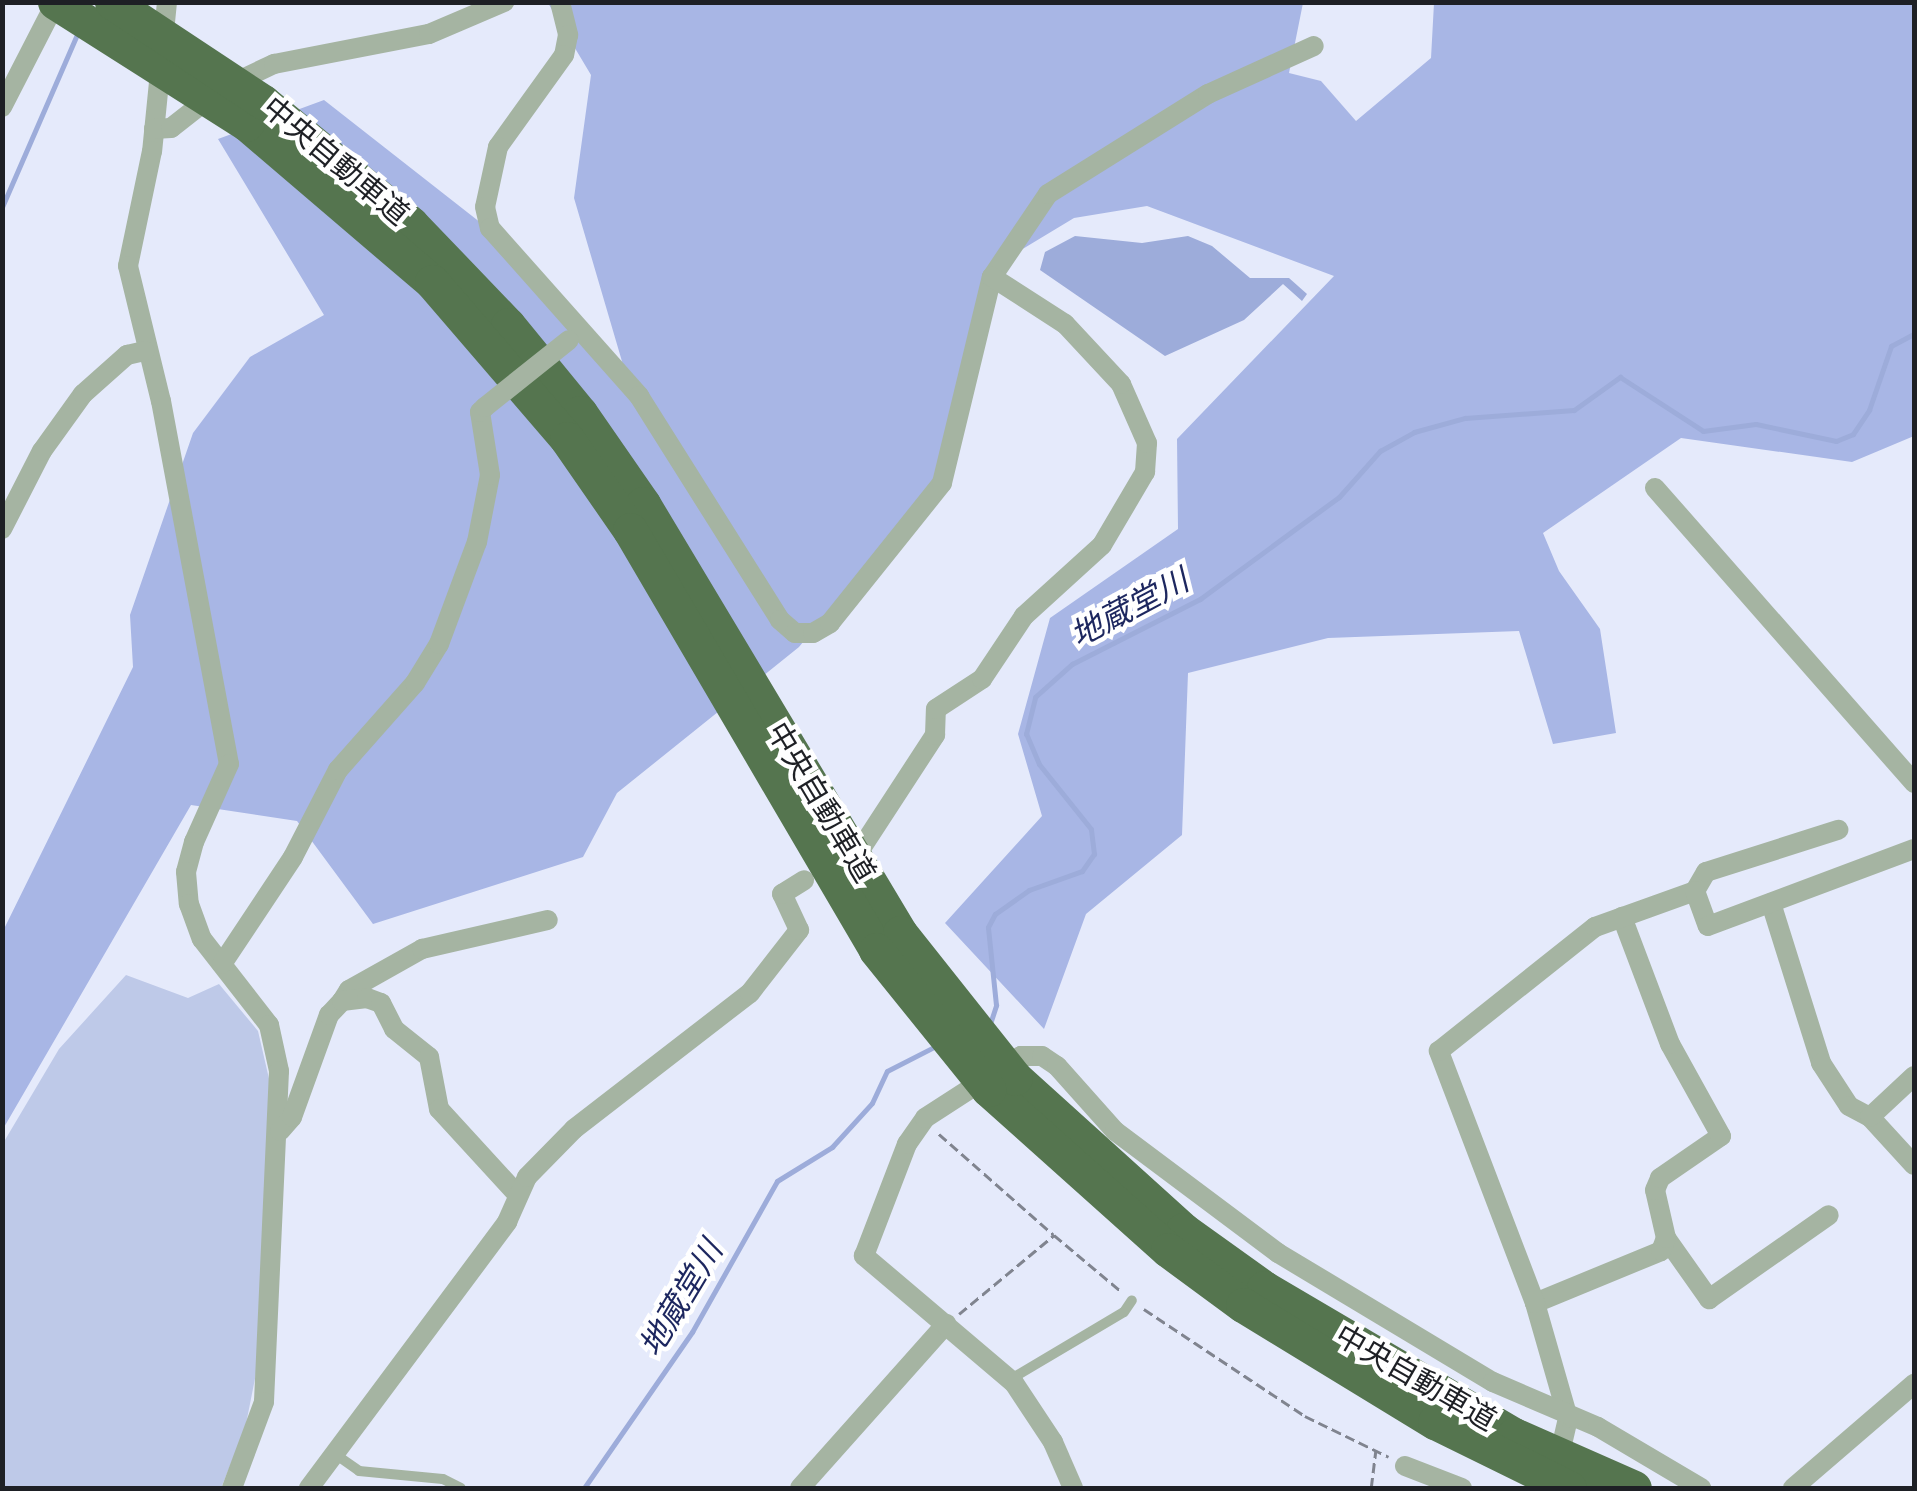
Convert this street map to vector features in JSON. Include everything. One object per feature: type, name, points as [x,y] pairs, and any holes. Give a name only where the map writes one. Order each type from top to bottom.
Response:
[{"type":"highway","name":"中央自動車道","points":[[55,2],[256,113]]},
{"type":"highway","name":"中央自動車道","points":[[112,2],[256,113],[411,224],[508,325],[580,413],[643,504],[888,942],[1002,1083],[1168,1250],[1243,1305],[1435,1422],[1570,1488]]},
{"type":"highway","name":"中央自動車道","points":[[1002,1083],[1169,1218],[1264,1288],[1514,1435],[1634,1488]]},
{"type":"street","points":[[2,107],[55,2]]},
{"type":"street","points":[[167,2],[154,129],[128,266],[146,350],[162,401],[229,764],[186,872],[190,916],[269,1025],[278,1055],[280,1131],[264,1402],[232,1488]]},
{"type":"street","points":[[154,129],[171,128],[261,68],[429,34],[504,2]]},
{"type":"street","points":[[560,2],[568,34],[564,56],[498,147],[485,207],[490,228],[576,333],[676,445],[780,620],[795,633],[813,633],[830,623],[942,483],[992,277],[1048,194],[1076,172],[1208,94],[1314,46]]},
{"type":"street","points":[[862,847],[935,734],[936,709],[982,679],[1024,616],[1102,545],[1144,472],[1147,443],[1122,384],[1065,324],[992,277]]},
{"type":"street","points":[[222,964],[293,856],[338,770],[415,683],[439,644],[477,542],[487,492],[480,412],[576,333]]},
{"type":"street","points":[[2,529],[42,451],[83,394],[127,355],[146,350]]},
{"type":"street","points":[[1655,488],[1914,784]]},
{"type":"street","points":[[1563,1440],[1568,1418],[1535,1303],[1439,1051],[1595,927],[1695,891],[1706,872],[1838,830]]},
{"type":"street","points":[[1695,891],[1708,926],[1914,850]]},
{"type":"street","points":[[310,1488],[506,1222],[515,1192],[574,1129],[750,992],[800,930],[782,894],[804,880]]},
{"type":"street","points":[[1771,903],[1821,1063],[1849,1106],[1870,1117],[1914,1164]]},
{"type":"street","points":[[1622,917],[1670,1044],[1721,1136],[1660,1178],[1655,1190],[1666,1238],[1710,1299],[1829,1215]]},
{"type":"street","points":[[280,1131],[292,1116],[329,1015],[349,990],[422,949],[548,920]]},
{"type":"street","points":[[342,1001],[381,1004],[394,1029],[429,1057],[440,1110],[515,1192]]},
{"type":"street","points":[[1073,1488],[1036,1412],[1010,1380],[864,1256],[908,1144],[925,1118],[1020,1056],[1042,1056],[1115,1131],[1266,1244],[1493,1382],[1568,1418],[1598,1426],[1701,1488]]},
{"type":"street","points":[[1870,1117],[1914,1076]]},
{"type":"street","points":[[1535,1303],[1661,1250],[1666,1238]]},
{"type":"street","points":[[800,1488],[946,1324]]},
{"type":"street","points":[[1793,1488],[1914,1384]]},
{"type":"street","points":[[1405,1466],[1462,1488]]},
{"type":"lane","points":[[1010,1380],[1124,1312],[1132,1300]]},
{"type":"lane","points":[[335,1454],[359,1471],[443,1479],[461,1488]]},
{"type":"path","points":[[925,1118],[1132,1300],[1249,1382],[1405,1466]]},
{"type":"path","points":[[946,1324],[1054,1235]]},
{"type":"path","points":[[1371,1488],[1376,1449]]},
{"type":"shaded area","points":[[548,3],[1303,3],[1289,73],[1321,81],[1356,121],[1431,58],[1434,3],[1914,3],[1914,436],[1852,462],[1681,438],[1543,533],[1559,571],[1600,629],[1616,733],[1553,744],[1519,631],[1328,638],[1188,673],[1182,835],[1086,914],[1044,1029],[945,923],[1042,816],[1018,734],[1050,618],[1178,529],[1177,439],[1334,276],[1147,206],[1074,218],[991,268],[939,475],[799,647],[617,793],[583,857],[373,924],[297,821],[191,805],[3,1129],[3,931],[133,667],[130,615],[193,433],[250,357],[324,315],[218,139],[324,100],[481,223],[626,375],[574,198],[591,75]]},
{"type":"shaded area","points":[[1075,236],[1142,243],[1188,236],[1212,246],[1250,278],[1289,278],[1307,294],[1302,301],[1283,284],[1244,320],[1165,356],[1040,270],[1045,252]]},
{"type":"shaded area","points":[[126,975],[188,998],[219,984],[258,1031],[270,1083],[265,1328],[245,1429],[221,1488],[3,1488],[2,1145],[59,1049]]},
{"type":"waterway","points":[[2,207],[78,32]]},
{"type":"waterway","name":"地蔵堂川","points":[[990,1024],[996,1005],[988,927],[995,914],[1029,890],[1082,871],[1094,854],[1091,829],[1039,764],[1026,734],[1035,697],[1072,664],[1200,599],[1339,497],[1380,451],[1414,432],[1465,418],[1574,410],[1620,377],[1703,431],[1756,424],[1836,441],[1853,434],[1869,410],[1891,346],[1914,334]]},
{"type":"waterway","name":"地蔵堂川","points":[[584,1488],[692,1332],[777,1181],[832,1147],[872,1103],[887,1071],[934,1047]]}]
